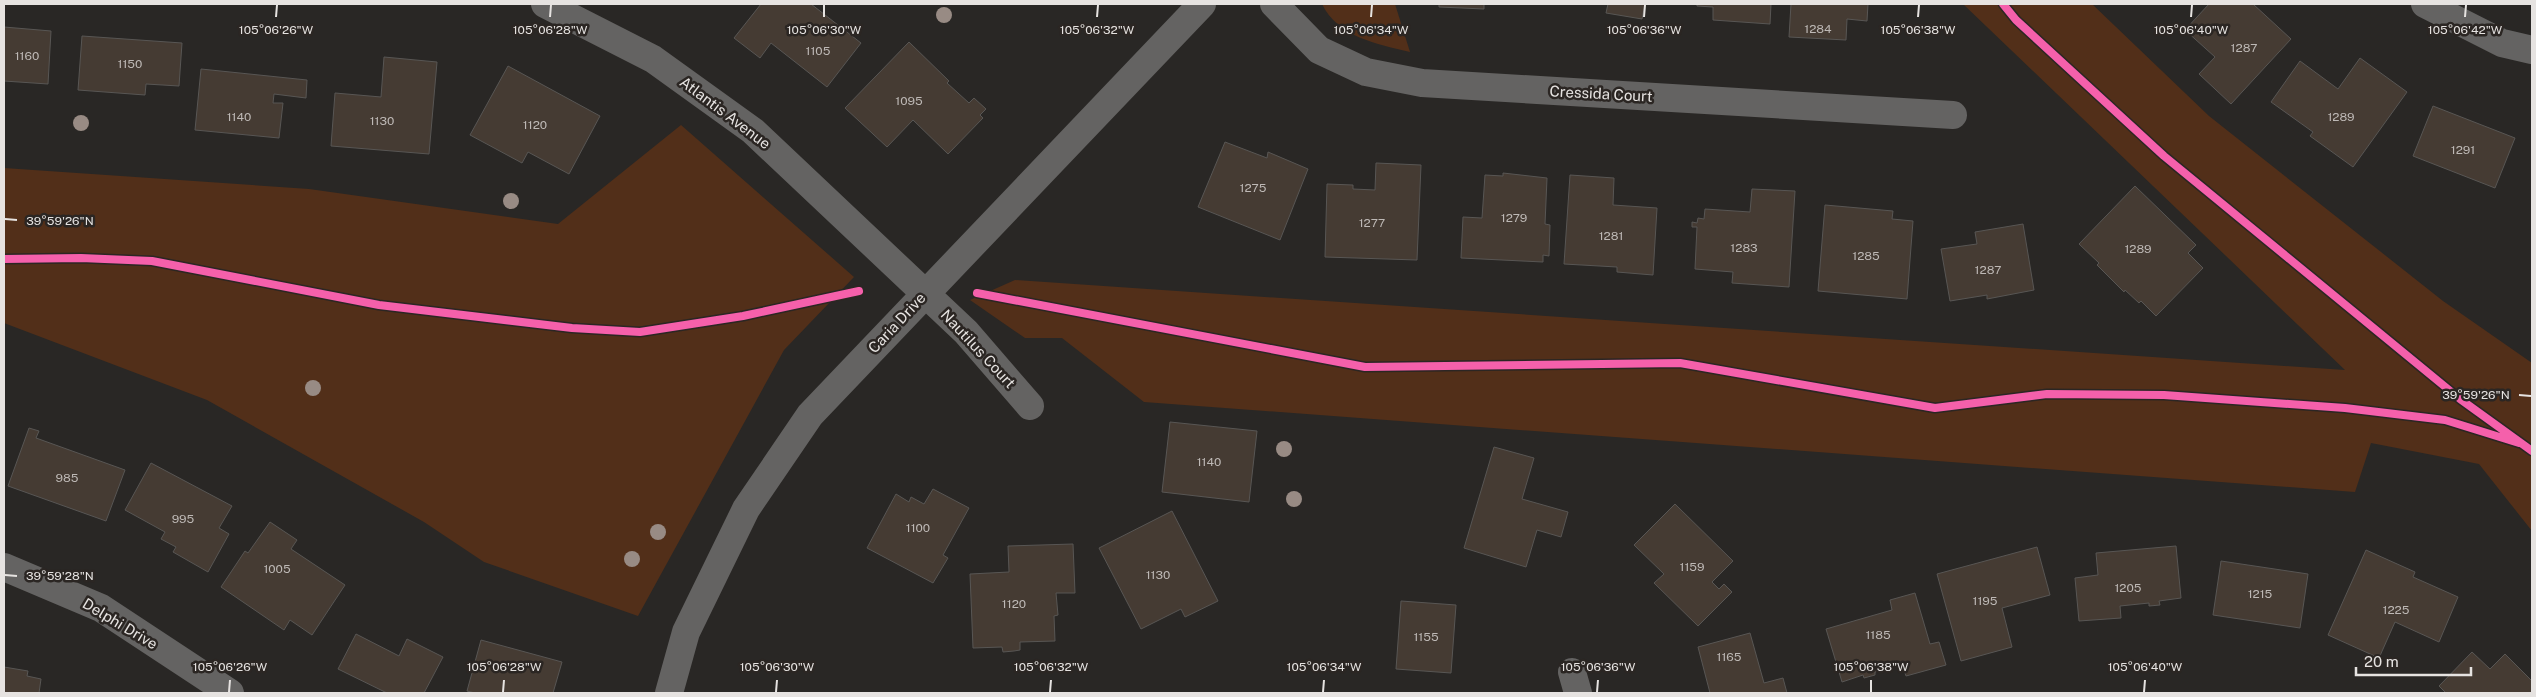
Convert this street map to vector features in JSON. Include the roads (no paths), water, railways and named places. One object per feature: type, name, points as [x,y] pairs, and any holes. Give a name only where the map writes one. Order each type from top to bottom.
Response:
[{"type":"street","name":"Atlantis Avenue","points":[[545,4],[653,59],[753,131],[925,294]]},
{"type":"street","name":"Caria Drive","points":[[669,693],[686,632],[746,509],[810,416],[1202,4]]},
{"type":"street","name":"Cressida Court","points":[[1274,4],[1319,50],[1366,72],[1422,83],[1953,115]]},
{"type":"street","points":[[2425,4],[2502,43],[2532,50]]},
{"type":"street","name":"Nautilus Court","points":[[925,294],[966,332],[1030,406]]},
{"type":"street","name":"Delphi Drive","points":[[4,567],[101,608],[230,693]]}]
